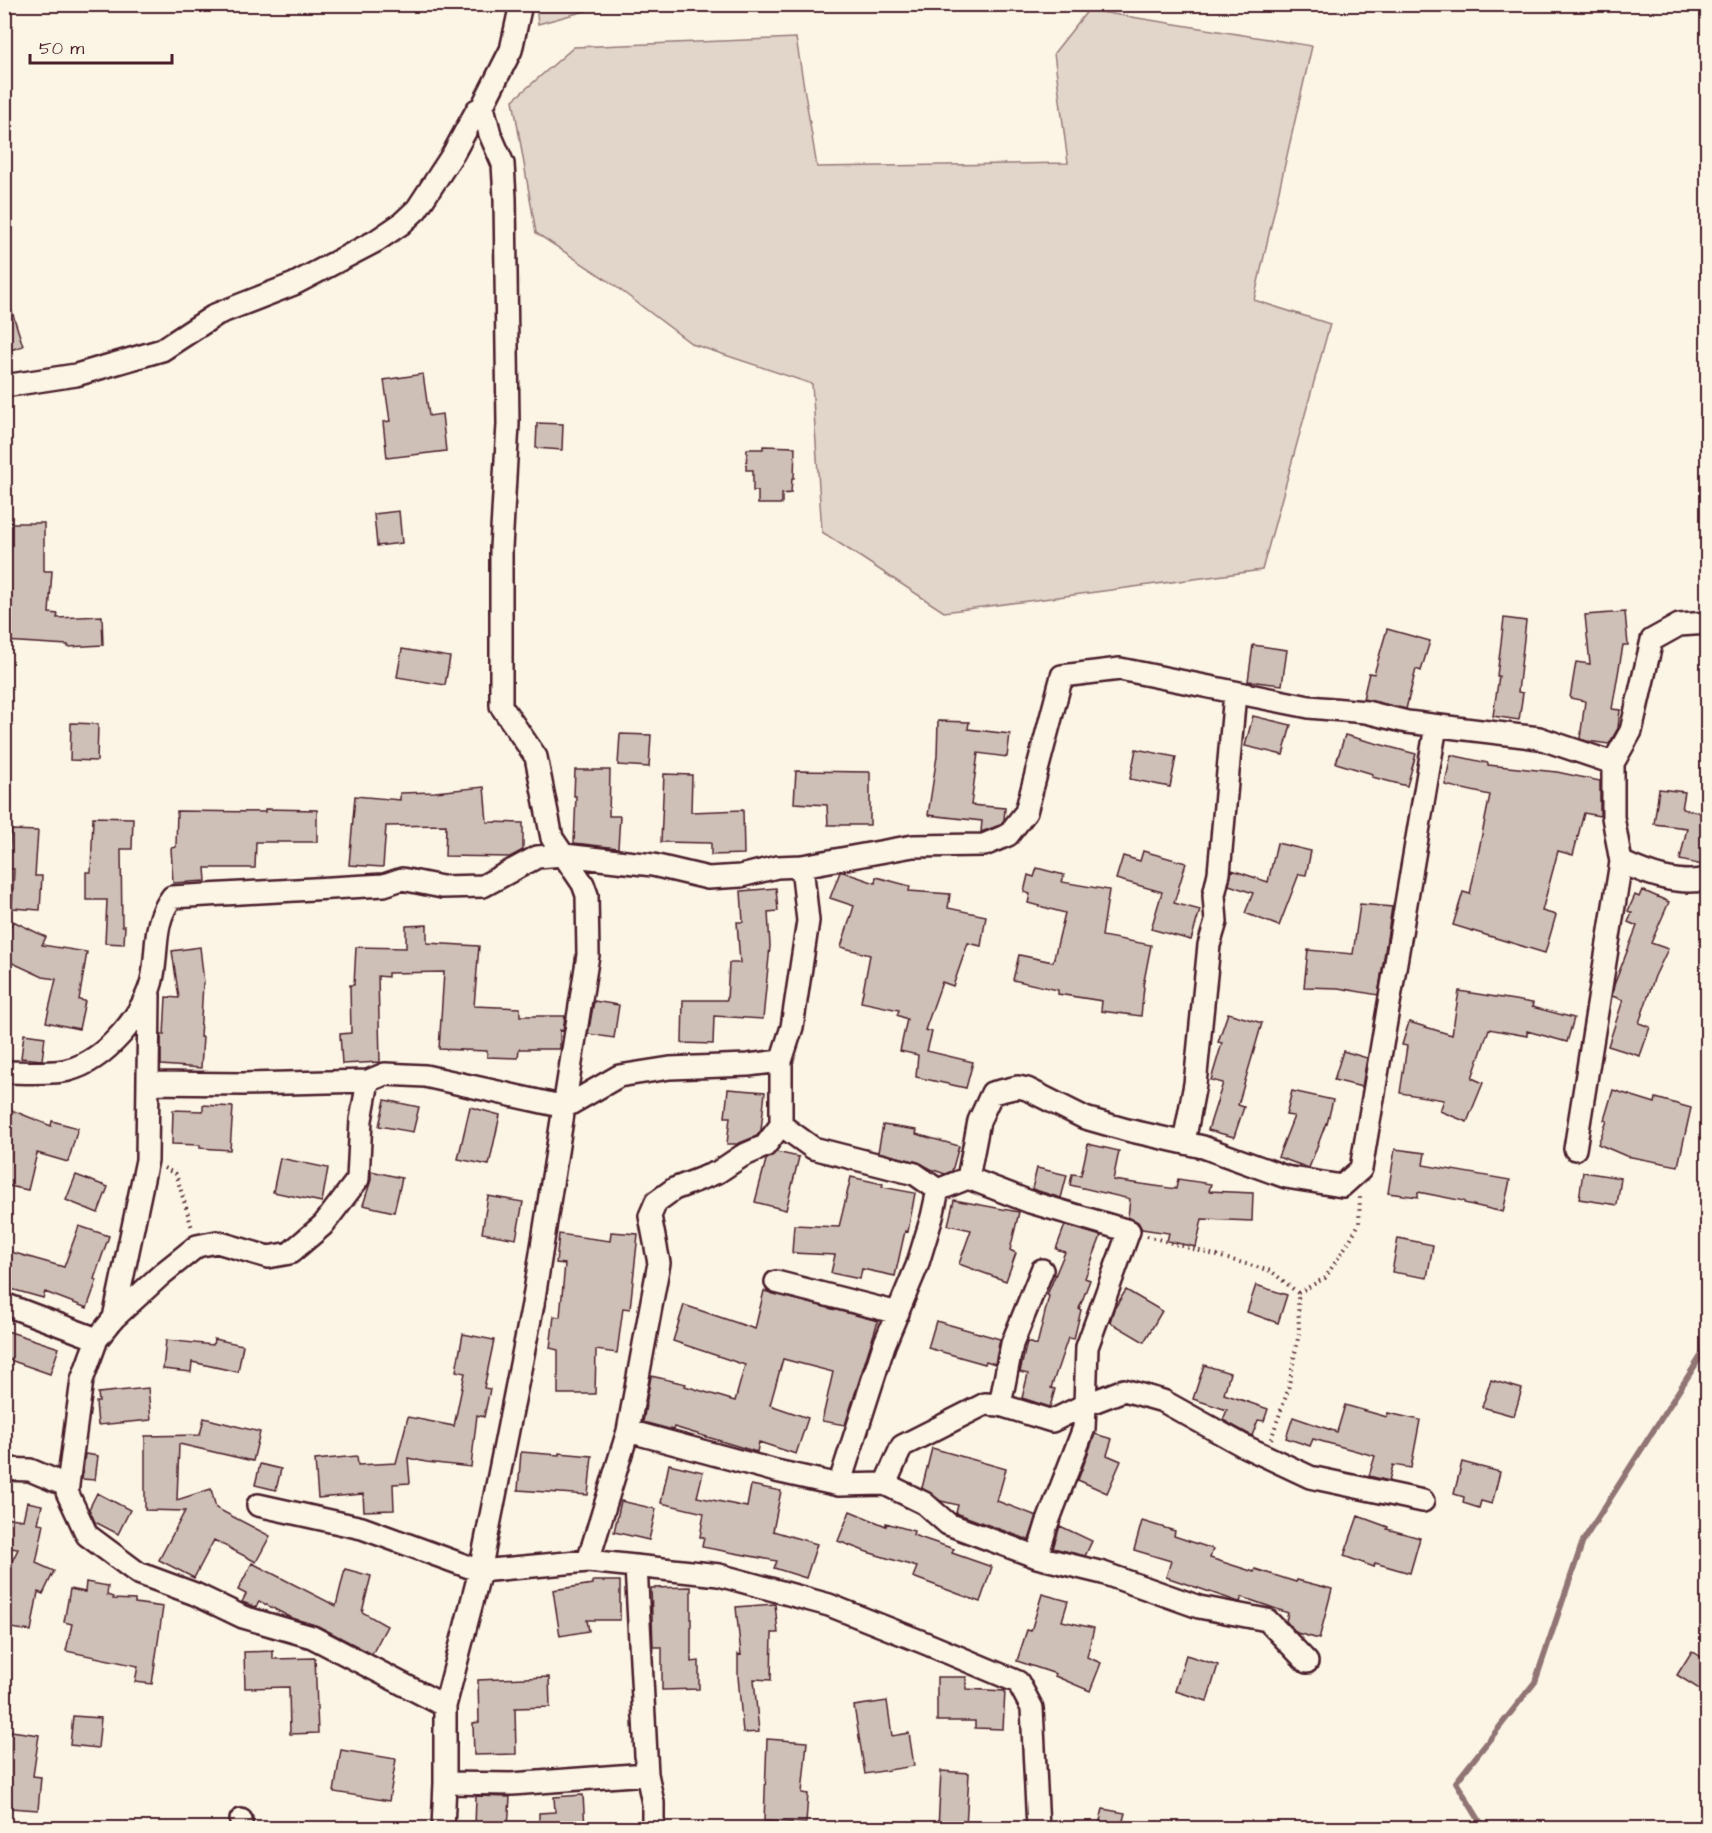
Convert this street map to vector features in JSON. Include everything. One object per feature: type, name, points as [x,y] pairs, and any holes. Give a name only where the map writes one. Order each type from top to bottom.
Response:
[{"type":"street","points":[[4,386],[75,375],[162,350],[217,314],[294,284],[376,241],[401,224],[417,209],[453,154],[477,110],[481,109],[511,50],[521,4]]},
{"type":"street","points":[[443,1828],[445,1706],[480,1571],[533,1304],[588,956],[587,894],[583,884],[552,838],[536,757],[501,706],[501,548],[508,424],[505,198],[503,164],[484,111],[481,109]]},
{"type":"street","points":[[1575,1149],[1621,862],[1613,817],[1613,763],[1631,731],[1652,640],[1679,625],[1707,623]]},
{"type":"street","points":[[114,1318],[147,1160],[149,994],[158,926],[172,897],[384,885],[402,879],[442,887],[483,886],[537,857],[564,855],[653,865],[708,878],[741,876],[777,867],[802,866],[913,846],[984,845],[1008,835],[1026,812],[1062,676],[1120,669],[1309,707],[1366,712],[1407,722],[1539,738],[1613,763]]},
{"type":"street","points":[[1184,1142],[1195,1083],[1209,945],[1216,922],[1214,895],[1219,873],[1235,693]]},
{"type":"street","points":[[968,1178],[979,1120],[992,1093],[1018,1087],[1027,1089],[1085,1118],[1184,1142],[1286,1177],[1342,1186],[1361,1169],[1436,726]]},
{"type":"street","points":[[1621,862],[1644,872],[1674,880],[1707,879]]},
{"type":"street","points":[[588,1561],[628,1431],[659,1263],[650,1216],[656,1202],[674,1189],[718,1172],[742,1156],[765,1146],[781,1125],[781,1062],[792,1027],[808,921],[802,866]]},
{"type":"street","points":[[4,1072],[68,1070],[86,1062],[107,1048],[130,1025],[149,994]]},
{"type":"street","points":[[148,1083],[243,1084],[368,1081],[385,1074],[425,1076],[565,1107],[620,1076],[670,1068],[727,1067],[781,1062]]},
{"type":"street","points":[[368,1081],[361,1120],[358,1179],[323,1225],[290,1253],[268,1257],[218,1242],[197,1246],[114,1318],[97,1339],[82,1380],[67,1492],[87,1535],[138,1573],[195,1594],[243,1617],[312,1637],[445,1706]]},
{"type":"street","points":[[781,1125],[813,1148],[915,1174],[938,1190]]},
{"type":"street","points":[[938,1190],[968,1178],[1030,1202],[1129,1231],[1087,1347],[1084,1428],[1047,1524],[1037,1557]]},
{"type":"street","points":[[839,1485],[885,1345],[917,1266],[938,1190]]},
{"type":"street","points":[[1000,1405],[1012,1344],[1042,1270]]},
{"type":"street","points":[[776,1282],[898,1313]]},
{"type":"street","points":[[4,1304],[97,1339]]},
{"type":"street","points":[[885,1484],[902,1446],[985,1404],[1000,1405],[1052,1421],[1124,1390],[1163,1401],[1244,1446],[1311,1477],[1423,1501]]},
{"type":"street","points":[[628,1431],[776,1471],[839,1485],[885,1484],[924,1503],[948,1524],[1037,1557],[1103,1573],[1199,1607],[1268,1620],[1307,1662]]},
{"type":"street","points":[[4,1469],[30,1470],[68,1486]]},
{"type":"street","points":[[258,1505],[362,1528],[480,1571],[588,1561],[719,1575],[829,1605],[926,1643],[1018,1682],[1032,1708],[1038,1828]]},
{"type":"street","points":[[636,1566],[647,1774],[653,1803],[653,1828]]},
{"type":"street","points":[[445,1783],[512,1784],[647,1774]]},
{"type":"path","points":[[147,1160],[176,1174],[197,1246]]},
{"type":"path","points":[[1299,1293],[1324,1278],[1359,1224],[1361,1169]]},
{"type":"path","points":[[1129,1231],[1271,1271],[1299,1293]]},
{"type":"path","points":[[1265,1456],[1288,1390],[1299,1333],[1299,1293]]},
{"type":"shaded area","points":[[536,4],[607,5],[538,24]]},
{"type":"shaded area","points":[[1088,10],[1312,46],[1254,300],[1330,324],[1262,570],[944,612],[822,532],[812,384],[692,344],[607,280],[536,233],[513,100],[574,47],[796,38],[817,167],[1068,163],[1054,53]]},
{"type":"building","points":[[8,299],[23,346],[4,352],[4,300]]},
{"type":"building","points":[[423,374],[429,416],[442,414],[446,451],[387,458],[383,422],[390,421],[384,380]]},
{"type":"building","points":[[537,423],[563,424],[562,450],[536,448]]},
{"type":"building","points":[[763,446],[795,447],[791,493],[782,494],[782,504],[758,504],[758,491],[753,491],[753,470],[746,470],[747,449],[763,449]]},
{"type":"building","points":[[399,511],[402,543],[377,546],[374,514]]},
{"type":"building","points":[[4,523],[44,523],[44,571],[52,571],[49,613],[58,614],[57,618],[102,616],[103,645],[68,647],[68,645],[4,641]]},
{"type":"building","points":[[1625,612],[1628,645],[1623,645],[1612,709],[1620,710],[1618,728],[1609,744],[1580,739],[1585,701],[1570,698],[1576,662],[1590,664],[1585,615]]},
{"type":"building","points":[[1504,618],[1526,621],[1518,692],[1523,693],[1519,720],[1493,716]]},
{"type":"building","points":[[1387,629],[1430,641],[1421,671],[1416,669],[1406,709],[1363,699],[1369,673],[1374,674]]},
{"type":"building","points":[[1253,645],[1287,650],[1282,685],[1248,681]]},
{"type":"building","points":[[402,649],[450,657],[445,685],[397,677]]},
{"type":"building","points":[[1253,716],[1291,725],[1283,755],[1245,746]]},
{"type":"building","points":[[938,721],[969,722],[968,729],[1010,734],[1007,757],[978,753],[971,805],[1005,808],[1004,820],[1000,825],[981,832],[982,821],[928,815],[937,756]]},
{"type":"building","points":[[71,723],[98,724],[97,761],[70,760]]},
{"type":"building","points":[[620,734],[651,735],[649,767],[618,765]]},
{"type":"building","points":[[1345,735],[1416,754],[1407,786],[1372,777],[1373,774],[1336,763]]},
{"type":"building","points":[[1136,749],[1176,757],[1170,787],[1130,779]]},
{"type":"building","points":[[1451,755],[1488,763],[1488,765],[1557,772],[1600,781],[1600,816],[1584,813],[1573,855],[1558,851],[1542,911],[1556,915],[1545,953],[1453,925],[1463,892],[1470,894],[1490,795],[1445,785]]},
{"type":"building","points":[[575,770],[610,770],[609,816],[620,816],[618,848],[574,843]]},
{"type":"building","points":[[796,771],[870,772],[870,825],[828,825],[827,805],[794,803]]},
{"type":"building","points":[[664,774],[692,775],[691,812],[743,810],[744,854],[711,855],[711,843],[661,842]]},
{"type":"building","points":[[484,787],[487,822],[523,823],[523,850],[510,857],[445,856],[446,825],[386,826],[383,867],[349,865],[355,796],[400,800],[400,793]]},
{"type":"building","points":[[1659,789],[1685,792],[1682,809],[1707,814],[1707,866],[1680,860],[1687,828],[1654,824]]},
{"type":"building","points":[[265,809],[317,810],[317,842],[256,842],[255,868],[205,868],[206,881],[173,883],[171,848],[176,847],[177,811],[265,812]]},
{"type":"building","points":[[93,817],[133,818],[132,849],[121,849],[124,944],[105,943],[107,900],[86,900],[86,872],[91,872]]},
{"type":"building","points":[[11,830],[38,831],[35,876],[42,876],[40,910],[12,908],[14,869],[8,869]]},
{"type":"building","points":[[1277,843],[1311,851],[1306,875],[1299,874],[1279,926],[1245,913],[1253,893],[1229,885],[1232,870],[1268,882]]},
{"type":"building","points":[[1143,851],[1186,863],[1174,903],[1200,910],[1191,940],[1151,929],[1162,892],[1116,879],[1123,856],[1140,861]]},
{"type":"building","points":[[1037,868],[1064,875],[1062,882],[1109,890],[1102,936],[1151,945],[1143,986],[1141,1016],[1101,1011],[1102,1001],[1058,994],[1058,990],[1013,980],[1019,955],[1053,962],[1065,913],[1028,903],[1030,894],[1024,892],[1028,875],[1034,877]]},
{"type":"building","points":[[840,872],[875,883],[876,877],[910,886],[909,891],[950,894],[948,908],[986,916],[981,946],[968,943],[953,986],[942,982],[925,1030],[932,1032],[927,1051],[973,1062],[966,1088],[916,1077],[918,1055],[900,1051],[907,1019],[897,1015],[899,1010],[861,1002],[870,955],[841,947],[854,906],[830,898]]},
{"type":"building","points":[[776,888],[778,911],[768,912],[770,946],[763,1019],[714,1016],[713,1044],[682,1043],[683,1000],[727,1000],[729,963],[740,963],[737,922],[743,922],[741,891]]},
{"type":"building","points":[[1642,890],[1669,902],[1651,943],[1668,949],[1655,976],[1639,1023],[1650,1027],[1640,1056],[1608,1046],[1623,1000],[1612,996],[1614,985],[1637,926],[1628,922],[1632,913],[1628,911],[1635,895],[1639,897]]},
{"type":"building","points":[[1360,904],[1392,907],[1378,995],[1338,988],[1304,987],[1308,950],[1353,954]]},
{"type":"building","points":[[13,921],[46,937],[42,945],[87,952],[79,1000],[85,1001],[79,1029],[46,1022],[56,979],[43,977],[4,959],[4,940]]},
{"type":"building","points":[[427,925],[427,943],[479,946],[474,1006],[520,1008],[520,1016],[565,1016],[563,1031],[560,1030],[560,1049],[519,1049],[518,1058],[487,1057],[487,1051],[439,1049],[444,972],[388,973],[388,977],[378,976],[380,1062],[342,1064],[340,1034],[351,1033],[350,985],[354,985],[356,947],[406,948],[406,926]]},
{"type":"building","points":[[200,947],[204,983],[200,1037],[203,1037],[201,1068],[161,1065],[161,1035],[164,1035],[166,997],[179,998],[172,951]]},
{"type":"building","points":[[1459,991],[1533,1003],[1532,1007],[1574,1018],[1567,1042],[1527,1031],[1527,1036],[1489,1029],[1472,1078],[1483,1083],[1467,1122],[1440,1111],[1444,1100],[1400,1093],[1407,1046],[1402,1045],[1409,1022],[1452,1035]]},
{"type":"building","points":[[594,1001],[619,1005],[614,1038],[588,1034]]},
{"type":"building","points":[[1228,1013],[1262,1023],[1238,1105],[1244,1107],[1234,1137],[1208,1130],[1223,1083],[1211,1080],[1222,1043],[1218,1042]]},
{"type":"building","points":[[24,1034],[45,1037],[42,1060],[21,1058]]},
{"type":"building","points":[[1343,1051],[1367,1058],[1362,1087],[1334,1080]]},
{"type":"building","points":[[728,1089],[765,1092],[761,1130],[757,1136],[737,1144],[727,1144],[730,1117],[725,1117]]},
{"type":"building","points":[[1613,1090],[1655,1103],[1656,1098],[1691,1108],[1678,1166],[1626,1156],[1598,1144],[1607,1121],[1604,1120]]},
{"type":"building","points":[[1292,1091],[1333,1100],[1327,1124],[1309,1168],[1278,1157],[1294,1116],[1286,1115]]},
{"type":"building","points":[[385,1100],[419,1107],[413,1132],[379,1126]]},
{"type":"building","points":[[203,1105],[233,1107],[230,1150],[200,1148],[200,1145],[172,1144],[173,1110],[203,1111]]},
{"type":"building","points":[[4,1107],[51,1126],[52,1121],[78,1128],[68,1162],[37,1153],[28,1190],[4,1185]]},
{"type":"building","points":[[470,1107],[500,1115],[489,1165],[458,1159]]},
{"type":"building","points":[[883,1125],[917,1130],[916,1134],[959,1146],[952,1171],[945,1174],[918,1162],[878,1152]]},
{"type":"building","points":[[1088,1144],[1119,1151],[1113,1180],[1176,1189],[1178,1179],[1211,1184],[1209,1191],[1253,1193],[1252,1221],[1202,1219],[1196,1247],[1167,1241],[1169,1233],[1142,1229],[1138,1222],[1128,1217],[1130,1199],[1070,1185],[1072,1174],[1081,1175]]},
{"type":"building","points":[[1395,1149],[1425,1153],[1423,1165],[1510,1180],[1503,1212],[1418,1192],[1418,1197],[1388,1193]]},
{"type":"building","points":[[776,1152],[799,1157],[786,1210],[755,1202],[766,1160]]},
{"type":"building","points":[[280,1158],[328,1168],[322,1202],[273,1192]]},
{"type":"building","points":[[1037,1168],[1067,1175],[1061,1198],[1032,1189]]},
{"type":"building","points":[[371,1171],[402,1178],[394,1212],[363,1205],[371,1180]]},
{"type":"building","points":[[1583,1172],[1621,1178],[1617,1205],[1579,1199]]},
{"type":"building","points":[[76,1175],[108,1187],[98,1213],[66,1200]]},
{"type":"building","points":[[851,1177],[883,1184],[882,1187],[915,1193],[908,1232],[905,1231],[895,1276],[862,1269],[860,1279],[831,1273],[835,1255],[792,1253],[794,1225],[839,1227]]},
{"type":"building","points":[[488,1196],[523,1202],[516,1239],[482,1233]]},
{"type":"building","points":[[954,1200],[1019,1212],[1010,1250],[1016,1253],[1006,1281],[959,1264],[971,1230],[948,1225]]},
{"type":"building","points":[[1065,1225],[1101,1236],[1085,1278],[1090,1280],[1079,1309],[1081,1310],[1074,1339],[1068,1338],[1051,1388],[1055,1389],[1050,1407],[1022,1398],[1028,1374],[1020,1372],[1027,1342],[1037,1345],[1049,1296],[1047,1295],[1065,1252],[1056,1249]]},
{"type":"building","points":[[79,1226],[109,1236],[87,1308],[45,1292],[43,1298],[4,1287],[4,1250],[64,1267]]},
{"type":"building","points":[[611,1232],[638,1234],[630,1309],[623,1308],[617,1353],[596,1350],[595,1394],[558,1394],[558,1350],[550,1348],[554,1316],[560,1317],[565,1264],[556,1263],[559,1234],[610,1241]]},
{"type":"building","points":[[1398,1238],[1433,1245],[1427,1278],[1392,1272]]},
{"type":"building","points":[[1256,1285],[1287,1295],[1278,1323],[1247,1312]]},
{"type":"building","points":[[1126,1290],[1162,1311],[1144,1342],[1110,1322],[1114,1309]]},
{"type":"building","points":[[764,1291],[878,1321],[845,1425],[822,1421],[833,1372],[783,1359],[770,1405],[808,1418],[796,1454],[759,1442],[757,1452],[674,1427],[673,1430],[643,1422],[651,1376],[686,1384],[685,1386],[735,1401],[745,1365],[673,1341],[684,1305],[755,1329]]},
{"type":"building","points":[[936,1321],[1000,1339],[995,1364],[986,1361],[985,1364],[928,1348]]},
{"type":"building","points":[[4,1330],[59,1348],[50,1374],[4,1358]]},
{"type":"building","points":[[463,1334],[494,1340],[484,1388],[490,1389],[484,1417],[477,1415],[471,1467],[408,1458],[410,1483],[393,1484],[394,1510],[364,1511],[363,1494],[318,1498],[315,1460],[357,1456],[358,1465],[396,1463],[408,1417],[454,1426],[465,1373],[456,1371]]},
{"type":"building","points":[[214,1339],[243,1345],[238,1372],[192,1362],[191,1372],[163,1369],[166,1340],[213,1345]]},
{"type":"building","points":[[1204,1365],[1230,1373],[1224,1394],[1268,1409],[1264,1421],[1258,1420],[1252,1436],[1223,1420],[1227,1410],[1193,1399]]},
{"type":"building","points":[[1491,1380],[1522,1389],[1514,1416],[1482,1407]]},
{"type":"building","points":[[148,1388],[151,1420],[98,1425],[96,1402],[99,1402],[98,1393]]},
{"type":"building","points":[[1345,1405],[1387,1417],[1388,1413],[1420,1420],[1411,1468],[1393,1465],[1389,1481],[1369,1476],[1375,1456],[1313,1439],[1310,1446],[1286,1438],[1293,1417],[1337,1432]]},
{"type":"building","points":[[204,1418],[260,1432],[253,1461],[179,1444],[177,1500],[211,1489],[216,1508],[270,1536],[256,1562],[214,1540],[194,1578],[159,1560],[185,1511],[145,1510],[145,1436],[200,1435]]},
{"type":"building","points":[[1095,1434],[1112,1439],[1107,1455],[1121,1461],[1107,1493],[1078,1480]]},
{"type":"building","points":[[932,1448],[1006,1469],[997,1501],[1037,1516],[1029,1540],[956,1513],[958,1505],[941,1501],[922,1488]]},
{"type":"building","points":[[521,1452],[592,1456],[588,1495],[518,1490]]},
{"type":"building","points":[[85,1454],[98,1456],[95,1480],[82,1479]]},
{"type":"building","points":[[1462,1462],[1500,1472],[1492,1504],[1481,1501],[1479,1508],[1463,1503],[1464,1497],[1454,1494]]},
{"type":"building","points":[[260,1464],[281,1469],[276,1490],[255,1485]]},
{"type":"building","points":[[669,1464],[703,1472],[697,1497],[747,1507],[751,1485],[781,1491],[773,1531],[817,1544],[806,1578],[774,1568],[777,1561],[702,1547],[704,1537],[700,1537],[704,1513],[661,1503]]},
{"type":"building","points":[[97,1493],[130,1510],[118,1534],[95,1522],[89,1509]]},
{"type":"building","points":[[621,1501],[656,1509],[649,1540],[614,1532]]},
{"type":"building","points":[[27,1502],[42,1505],[38,1523],[44,1524],[36,1563],[54,1571],[43,1594],[38,1592],[31,1631],[4,1627],[4,1578],[18,1549],[4,1547],[4,1517],[23,1520]]},
{"type":"building","points":[[850,1511],[886,1526],[886,1523],[914,1531],[913,1535],[954,1549],[952,1553],[992,1567],[980,1602],[913,1577],[917,1567],[838,1541]]},
{"type":"building","points":[[1358,1516],[1388,1527],[1387,1529],[1420,1538],[1410,1573],[1375,1563],[1374,1567],[1344,1556]]},
{"type":"building","points":[[1142,1521],[1175,1531],[1174,1536],[1213,1549],[1210,1558],[1254,1572],[1255,1569],[1296,1582],[1297,1580],[1332,1589],[1319,1639],[1297,1633],[1286,1621],[1288,1613],[1242,1597],[1240,1602],[1236,1601],[1166,1577],[1171,1561],[1134,1550]]},
{"type":"building","points":[[1060,1526],[1092,1541],[1085,1556],[1053,1548]]},
{"type":"building","points":[[252,1563],[336,1606],[345,1569],[371,1576],[362,1612],[387,1626],[372,1654],[318,1626],[292,1618],[259,1601],[256,1607],[242,1602],[246,1594],[238,1590]]},
{"type":"building","points":[[593,1581],[620,1581],[620,1620],[587,1620],[589,1631],[560,1636],[553,1590],[593,1584]]},
{"type":"building","points":[[86,1582],[108,1586],[107,1595],[113,1599],[135,1600],[135,1603],[163,1607],[152,1684],[135,1682],[138,1666],[66,1651],[72,1624],[64,1622],[70,1589],[85,1592]]},
{"type":"building","points":[[691,1587],[691,1662],[699,1661],[699,1689],[662,1690],[662,1647],[653,1647],[651,1588]]},
{"type":"building","points":[[1042,1594],[1068,1601],[1062,1621],[1094,1628],[1087,1657],[1101,1663],[1090,1691],[1055,1676],[1056,1674],[1017,1661],[1027,1630],[1031,1631]]},
{"type":"building","points":[[775,1604],[778,1633],[772,1633],[771,1680],[754,1679],[759,1732],[743,1733],[738,1676],[738,1654],[741,1655],[736,1607]]},
{"type":"building","points":[[273,1651],[273,1659],[315,1658],[318,1733],[290,1734],[289,1687],[245,1688],[244,1652]]},
{"type":"building","points":[[1692,1651],[1707,1661],[1707,1694],[1677,1675]]},
{"type":"building","points":[[1186,1655],[1218,1665],[1207,1701],[1175,1691]]},
{"type":"building","points":[[549,1677],[550,1707],[515,1708],[516,1754],[474,1755],[473,1723],[479,1722],[478,1680]]},
{"type":"building","points":[[937,1677],[966,1677],[966,1689],[1005,1691],[1003,1729],[975,1728],[975,1721],[937,1721]]},
{"type":"building","points":[[887,1701],[892,1736],[909,1733],[914,1766],[865,1774],[854,1706]]},
{"type":"building","points":[[73,1716],[101,1718],[98,1748],[70,1745]]},
{"type":"building","points":[[4,1730],[39,1735],[33,1776],[41,1777],[38,1810],[10,1808],[11,1802],[4,1802]]},
{"type":"building","points":[[767,1739],[807,1742],[802,1793],[808,1794],[806,1823],[764,1821]]},
{"type":"building","points":[[341,1750],[396,1759],[389,1801],[334,1792]]},
{"type":"building","points":[[941,1771],[969,1773],[966,1828],[938,1828]]},
{"type":"building","points":[[583,1795],[585,1828],[539,1828],[539,1813],[555,1812],[554,1797]]},
{"type":"building","points":[[476,1796],[510,1797],[508,1828],[475,1828]]},
{"type":"building","points":[[1103,1809],[1125,1813],[1121,1828],[1098,1828]]},
{"type":"waterway","points":[[1484,1828],[1456,1782],[1535,1682],[1583,1541],[1708,1345]]}]
